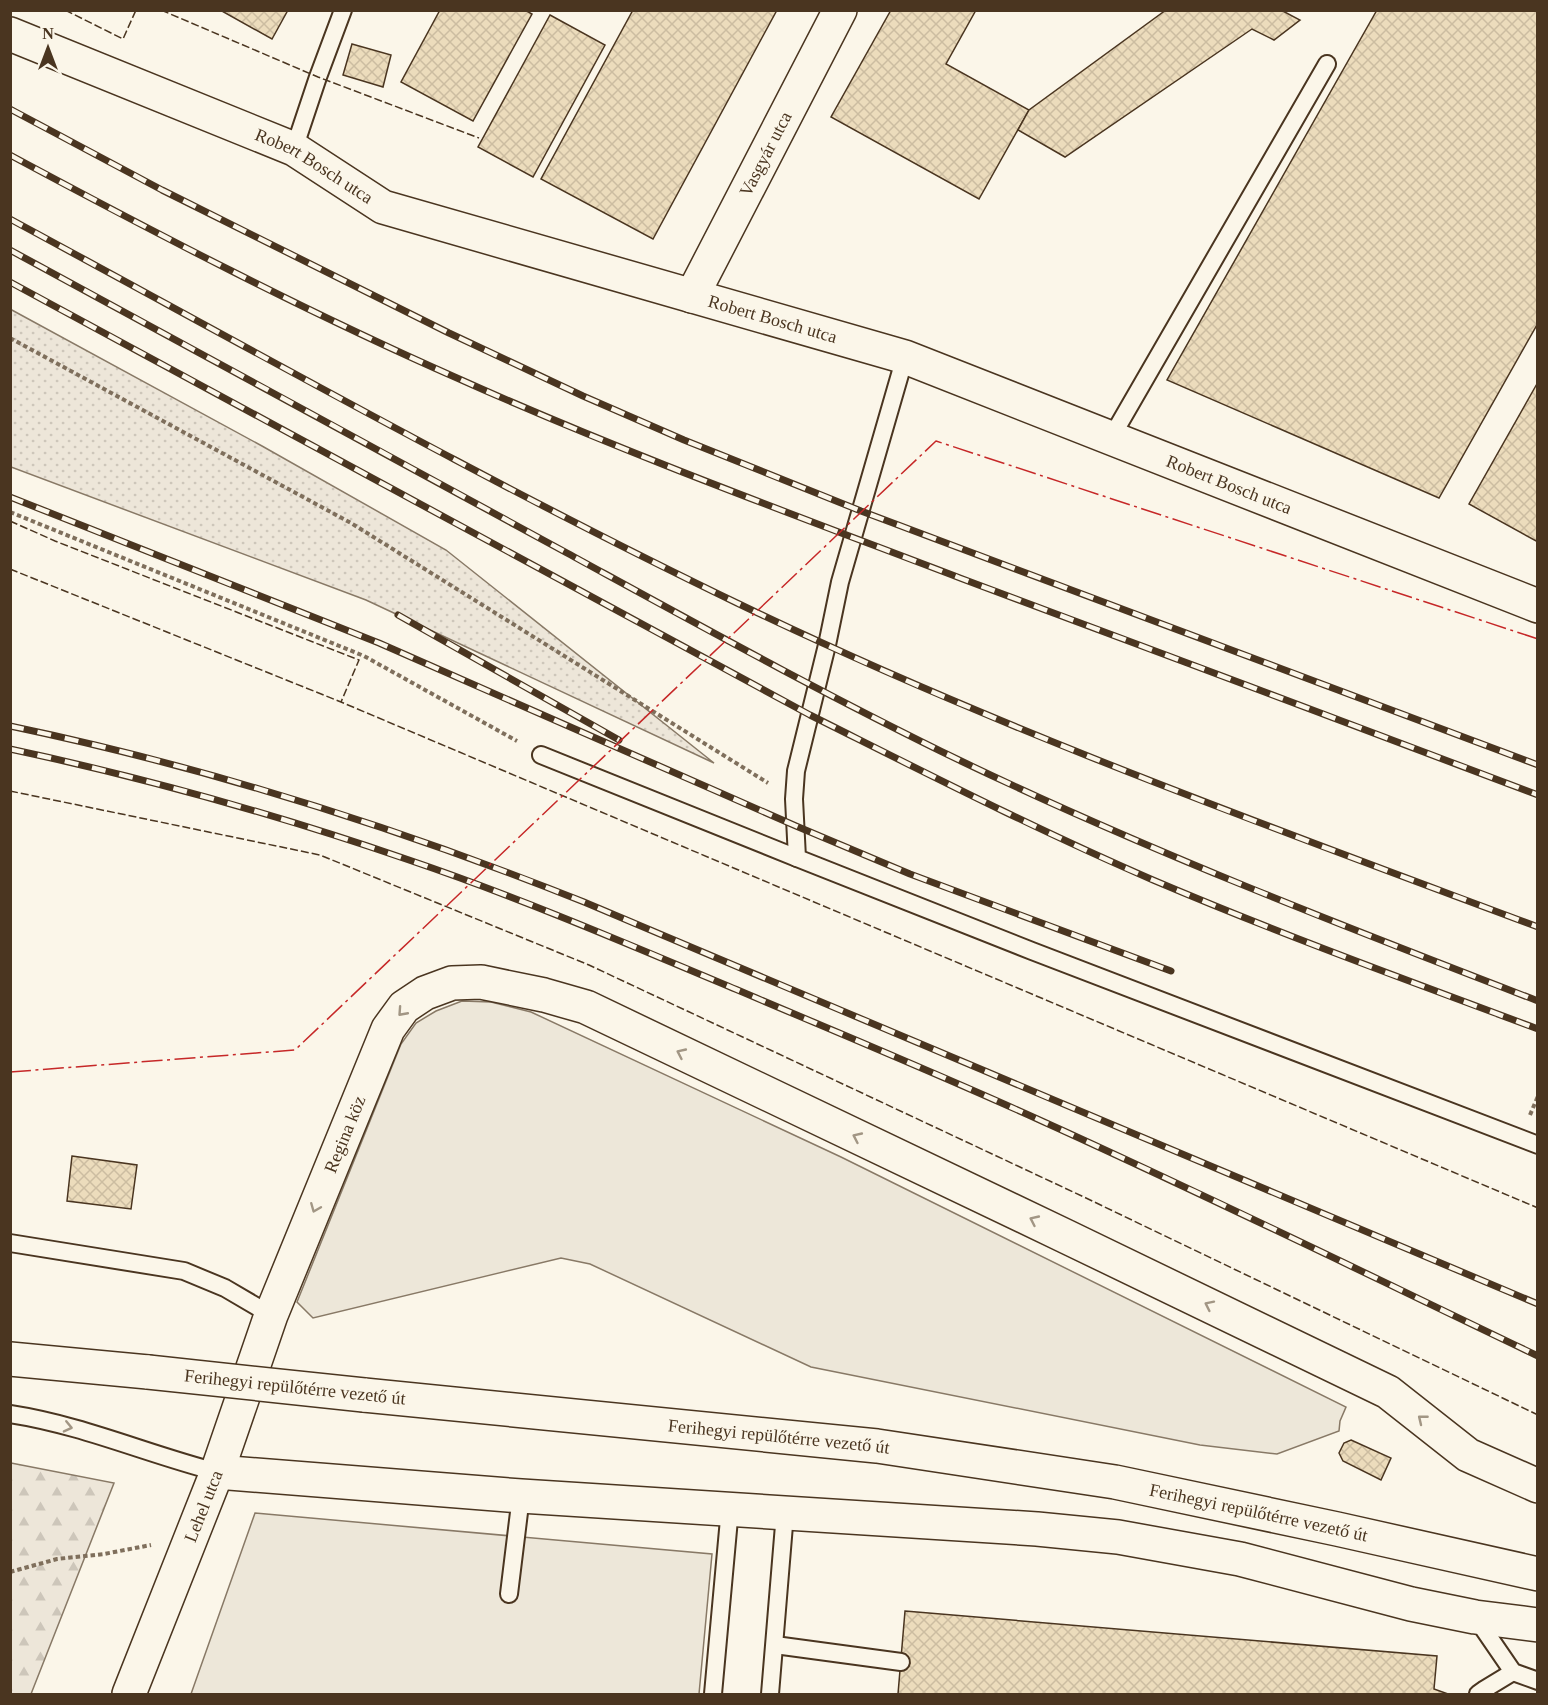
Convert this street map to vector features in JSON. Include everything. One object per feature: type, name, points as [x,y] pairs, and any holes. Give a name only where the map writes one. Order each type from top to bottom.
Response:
[{"type":"street","name":"Vasgyár utca","points":[[692,296],[840,10]]},
{"type":"street","name":"Robert Bosch utca","points":[[10,34],[294,149],[383,207],[905,357],[1538,606]]},
{"type":"street","name":"Regina köz","points":[[272,1315],[388,1029],[404,1007],[425,993],[452,983],[480,982],[544,995],[586,1007],[1055,1230],[1388,1392],[1468,1455],[1538,1486]]},
{"type":"street","name":"Lehel utca","points":[[129,1695],[217,1472],[272,1315]]},
{"type":"street","name":"Ferihegyi repülőtérre vezető út","points":[[10,1359],[877,1446],[1104,1480],[1337,1528],[1538,1574]]},
{"type":"street","points":[[217,1472],[521,1496],[1037,1528],[1118,1536],[1240,1559],[1411,1604],[1475,1617],[1538,1625]]},
{"type":"lane","points":[[294,149],[343,10]]},
{"type":"lane","points":[[1111,438],[1327,64]]},
{"type":"lane","points":[[796,858],[794,799],[796,771],[840,582],[905,357]]},
{"type":"lane","points":[[542,755],[1043,956],[1538,1145]]},
{"type":"lane","points":[[10,1243],[184,1271],[225,1288],[272,1315]]},
{"type":"lane","points":[[10,1414],[93,1432],[217,1472]]},
{"type":"lane","points":[[509,1594],[521,1496]]},
{"type":"lane","points":[[713,1695],[730,1508]]},
{"type":"lane","points":[[770,1695],[785,1513]]},
{"type":"lane","points":[[1475,1617],[1513,1672],[1538,1682]]},
{"type":"lane","points":[[775,1645],[901,1662]]},
{"type":"lane","points":[[1478,1695],[1513,1672]]},
{"type":"path","points":[[10,338],[351,523],[794,799]]},
{"type":"path","points":[[10,512],[364,656],[542,755]]},
{"type":"path","points":[[10,1572],[57,1558],[104,1554],[151,1544],[195,1527]]},
{"type":"green space","points":[[10,309],[262,446],[446,550],[714,763],[366,600],[11,467]]},
{"type":"green space","points":[[11,1463],[114,1483],[31,1694],[11,1694]]},
{"type":"shaded area","points":[[462,1001],[491,1002],[531,1012],[841,1157],[1346,1407],[1340,1421],[1339,1431],[1277,1454],[1200,1445],[811,1367],[590,1264],[561,1258],[313,1318],[297,1302],[401,1044],[416,1023],[436,1011]]},
{"type":"shaded area","points":[[255,1513],[712,1554],[699,1694],[191,1694]]},
{"type":"building","points":[[220,10],[288,10],[272,39]]},
{"type":"building","points":[[440,10],[525,10],[532,14],[473,121],[401,82]]},
{"type":"building","points":[[633,10],[777,10],[653,239],[541,179]]},
{"type":"building","points":[[891,10],[976,10],[946,64],[1029,110],[979,199],[831,117]]},
{"type":"building","points":[[1166,10],[1281,10],[1300,20],[1274,40],[1252,29],[1065,157],[1018,130],[1029,110]]},
{"type":"building","points":[[1377,10],[1538,10],[1538,323],[1439,498],[1167,380]]},
{"type":"building","points":[[550,15],[605,45],[533,177],[478,147]]},
{"type":"building","points":[[352,44],[391,55],[383,87],[343,75]]},
{"type":"building","points":[[1538,382],[1538,542],[1469,504]]},
{"type":"building","points":[[72,1156],[137,1165],[131,1209],[67,1201]]},
{"type":"building","points":[[1351,1440],[1391,1458],[1381,1480],[1343,1461],[1339,1453],[1344,1443]]},
{"type":"building","points":[[905,1611],[1437,1656],[1434,1689],[1448,1694],[898,1694]]},
{"type":"railway","points":[[10,109],[162,190],[449,333],[583,396],[684,440],[861,511],[1538,765]]},
{"type":"railway","points":[[10,155],[288,299],[519,405],[707,482],[1538,795]]},
{"type":"railway","points":[[10,219],[553,511],[835,649],[1133,774],[1538,927]]},
{"type":"railway","points":[[10,250],[762,659],[961,761],[1175,857],[1538,1001]]},
{"type":"railway","points":[[10,282],[810,715],[981,800],[1066,841],[1201,900],[1538,1029]]},
{"type":"railway","points":[[10,497],[379,643],[910,874],[1171,971]]},
{"type":"railway","points":[[398,615],[619,740]]},
{"type":"railway","points":[[10,726],[84,742],[229,780],[373,825],[514,875],[584,902],[1538,1304]]},
{"type":"railway","points":[[10,749],[111,772],[261,813],[409,860],[534,906],[1006,1105],[1230,1208],[1538,1356]]},
{"type":"fence","points":[[65,10],[123,39],[136,10]]},
{"type":"fence","points":[[161,10],[318,77],[479,138]]},
{"type":"fence","points":[[10,521],[55,541],[359,660],[341,702]]},
{"type":"fence","points":[[10,569],[341,702],[1538,1208]]},
{"type":"fence","points":[[10,791],[320,855],[589,965],[1086,1198],[1538,1415]]},
{"type":"power","points":[[10,1072],[295,1050],[936,441],[1538,639]]}]
